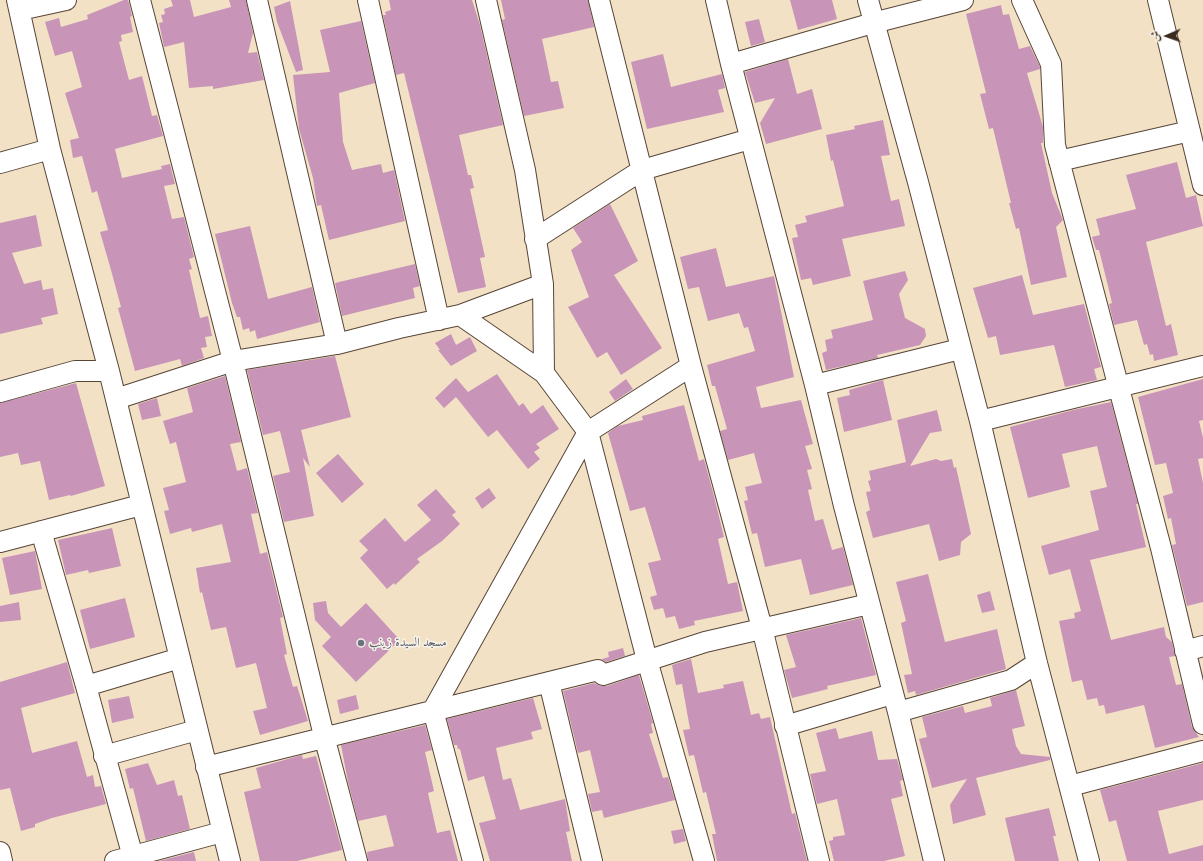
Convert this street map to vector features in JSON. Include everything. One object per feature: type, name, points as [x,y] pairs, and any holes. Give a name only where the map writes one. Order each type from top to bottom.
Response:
[{"type":"street","points":[[66,0],[18,5],[50,149],[109,371],[230,861]]},
{"type":"street","points":[[140,0],[233,361],[324,736],[357,861]]},
{"type":"street","points":[[257,0],[337,344]]},
{"type":"street","points":[[368,0],[439,320]]},
{"type":"street","points":[[486,0],[525,170],[543,284],[544,373]]},
{"type":"street","points":[[599,0],[691,366],[762,628],[819,861]]},
{"type":"street","points":[[716,0],[750,140],[815,385],[934,861]]},
{"type":"street","points":[[868,0],[873,23],[918,182],[960,349],[980,420],[1037,663],[1089,861]]},
{"type":"street","points":[[731,64],[873,23],[963,0]]},
{"type":"street","points":[[1022,0],[1051,64],[1055,145],[1161,548],[1194,649],[1203,724]]},
{"type":"street","points":[[1158,0],[1203,185]]},
{"type":"street","points":[[1059,161],[1190,131]]},
{"type":"street","points":[[535,239],[642,170],[750,140]]},
{"type":"street","points":[[0,163],[50,149]]},
{"type":"street","points":[[116,399],[233,361],[337,344],[460,315],[543,284]]},
{"type":"street","points":[[460,315],[544,373],[588,432],[647,660],[704,861]]},
{"type":"street","points":[[815,385],[960,349]]},
{"type":"street","points":[[473,861],[433,710],[588,432],[691,366]]},
{"type":"street","points":[[980,420],[1203,366]]},
{"type":"street","points":[[0,392],[75,371],[109,371]]},
{"type":"street","points":[[0,542],[141,505]]},
{"type":"street","points":[[41,531],[86,686],[104,756],[124,859],[222,832]]},
{"type":"street","points":[[206,767],[324,736],[598,670],[603,675],[705,642],[869,604]]},
{"type":"street","points":[[86,686],[180,658]]},
{"type":"street","points":[[785,726],[1011,680],[1037,663]]},
{"type":"street","points":[[549,682],[592,861]]},
{"type":"street","points":[[104,756],[197,730]]},
{"type":"street","points":[[1070,786],[1203,751]]},
{"type":"street","points":[[0,852],[2,861]]},
{"type":"building","points":[[124,0],[128,0],[129,3],[133,32],[121,35],[122,41],[119,42],[129,80],[142,76],[152,116],[157,115],[163,136],[115,149],[122,178],[162,169],[161,166],[170,164],[175,184],[164,186],[172,219],[184,217],[194,257],[189,259],[192,269],[189,270],[200,318],[208,316],[212,336],[205,337],[207,347],[201,348],[204,358],[182,366],[180,359],[135,371],[118,308],[121,307],[100,232],[108,230],[97,191],[92,193],[82,156],[73,158],[70,140],[79,138],[65,93],[82,87],[72,51],[55,56],[45,22],[59,18],[61,27],[88,19],[87,15]]},
{"type":"building","points":[[171,0],[190,0],[194,17],[231,7],[229,0],[246,0],[253,33],[248,53],[257,52],[264,80],[213,89],[213,86],[189,88],[184,42],[164,47],[159,23],[163,22],[161,15],[165,14],[164,9],[173,6]]},
{"type":"building","points":[[389,0],[472,0],[480,25],[503,125],[459,135],[468,175],[471,175],[474,188],[470,189],[485,257],[480,258],[486,287],[458,293],[404,73],[396,75],[383,15],[386,15],[385,12],[391,10]]},
{"type":"building","points":[[501,0],[588,0],[594,27],[542,39],[551,82],[558,81],[564,108],[524,116],[502,20],[505,19]]},
{"type":"building","points":[[790,0],[832,0],[837,19],[798,30]]},
{"type":"building","points":[[290,1],[303,70],[296,72],[277,22],[274,7]]},
{"type":"building","points":[[1001,5],[1003,15],[1009,14],[1019,49],[1030,46],[1040,67],[1040,69],[1027,73],[1043,127],[1043,143],[1041,143],[1052,193],[1063,220],[1056,227],[1067,277],[1031,285],[1019,228],[1016,229],[1009,203],[1011,203],[993,128],[989,129],[980,94],[986,93],[966,14]]},
{"type":"building","points":[[759,19],[765,42],[751,46],[745,22]]},
{"type":"building","points":[[361,21],[375,83],[339,93],[343,142],[352,170],[381,164],[383,173],[394,170],[405,221],[329,240],[321,205],[317,206],[313,178],[299,129],[293,75],[330,72],[320,30]]},
{"type":"building","points":[[663,54],[671,87],[722,74],[725,88],[718,90],[724,112],[647,129],[631,62]]},
{"type":"building","points":[[788,59],[797,94],[812,89],[822,129],[766,144],[760,123],[775,98],[755,103],[745,72]]},
{"type":"building","points":[[883,120],[890,155],[881,156],[891,201],[899,199],[905,226],[842,239],[851,276],[813,285],[811,278],[801,280],[792,238],[798,237],[795,225],[807,222],[805,216],[844,206],[833,160],[831,161],[826,135],[855,129],[854,126]]},
{"type":"building","points":[[1177,162],[1186,198],[1196,195],[1203,226],[1146,242],[1166,326],[1171,324],[1178,355],[1154,361],[1153,354],[1150,355],[1147,344],[1144,345],[1137,320],[1114,325],[1109,304],[1112,303],[1099,250],[1096,250],[1092,237],[1100,235],[1096,219],[1136,209],[1126,175]]},
{"type":"building","points":[[610,204],[638,261],[614,275],[662,348],[621,375],[607,352],[597,358],[568,307],[589,297],[571,250],[582,242],[573,228]]},
{"type":"building","points":[[36,215],[42,246],[12,253],[24,284],[41,280],[43,290],[53,288],[58,314],[41,318],[43,324],[0,334],[0,223]]},
{"type":"building","points":[[250,226],[268,299],[312,287],[320,322],[257,339],[255,330],[250,332],[249,328],[243,330],[240,317],[237,317],[232,303],[215,234]]},
{"type":"building","points":[[716,248],[726,287],[774,276],[794,377],[756,387],[761,408],[801,400],[813,444],[805,446],[812,469],[807,470],[812,489],[808,490],[815,521],[823,519],[832,550],[843,547],[853,585],[810,595],[801,559],[765,567],[757,533],[752,534],[744,501],[748,500],[745,487],[762,483],[754,453],[728,460],[720,431],[727,429],[715,386],[712,386],[707,365],[755,351],[748,327],[744,328],[739,313],[708,321],[699,287],[688,289],[680,257]]},
{"type":"building","points":[[415,264],[420,286],[413,288],[415,298],[342,316],[335,283]]},
{"type":"building","points":[[905,271],[908,280],[899,294],[905,318],[925,329],[926,336],[920,345],[877,355],[878,358],[826,370],[822,353],[827,351],[825,340],[833,338],[831,330],[873,320],[863,281]]},
{"type":"building","points":[[1022,275],[1033,315],[1084,304],[1101,367],[1094,369],[1097,380],[1065,387],[1054,345],[1000,355],[996,336],[988,338],[973,288]]},
{"type":"building","points":[[451,334],[456,345],[470,337],[477,351],[451,366],[438,350],[440,350],[435,343]]},
{"type":"building","points":[[335,356],[351,417],[301,430],[310,467],[303,458],[314,516],[284,522],[273,476],[290,472],[280,431],[263,435],[247,370]]},
{"type":"building","points":[[497,374],[519,406],[523,403],[531,414],[543,405],[559,429],[536,444],[540,448],[534,452],[540,459],[528,469],[497,430],[488,437],[456,397],[444,408],[435,398],[456,378],[468,392]]},
{"type":"building","points":[[225,376],[241,442],[230,444],[237,471],[247,468],[258,513],[251,514],[260,554],[267,552],[283,617],[280,618],[287,654],[284,655],[293,687],[297,686],[308,721],[260,735],[253,711],[267,708],[256,663],[236,668],[226,627],[211,630],[202,592],[200,593],[196,568],[231,562],[222,524],[192,532],[191,528],[170,534],[164,511],[169,510],[163,488],[186,482],[176,442],[170,444],[163,421],[193,412],[187,388]]},
{"type":"building","points":[[626,379],[633,389],[615,401],[609,392]]},
{"type":"building","points":[[1203,379],[1203,420],[1199,421],[1203,438],[1203,458],[1198,459],[1203,483],[1203,602],[1187,606],[1172,545],[1176,544],[1171,518],[1168,519],[1163,496],[1173,493],[1166,463],[1155,465],[1138,397]]},
{"type":"building","points":[[883,380],[892,420],[844,432],[837,398],[850,395],[849,390]]},
{"type":"building","points":[[76,383],[105,486],[71,496],[49,500],[40,461],[21,465],[18,453],[0,457],[0,403]]},
{"type":"building","points":[[157,398],[161,416],[142,420],[138,404]]},
{"type":"building","points":[[1111,402],[1138,504],[1136,504],[1146,547],[1090,560],[1111,640],[1164,627],[1166,637],[1172,642],[1175,656],[1169,657],[1176,685],[1182,684],[1192,727],[1199,737],[1155,748],[1144,705],[1106,714],[1104,705],[1099,706],[1097,698],[1087,700],[1082,680],[1072,682],[1059,621],[1075,618],[1074,613],[1081,611],[1070,569],[1049,575],[1041,546],[1099,530],[1090,491],[1107,487],[1097,446],[1062,454],[1070,487],[1028,498],[1010,427],[1073,410]]},
{"type":"building","points":[[684,405],[699,461],[704,459],[714,496],[724,537],[718,539],[728,584],[737,582],[743,611],[694,621],[695,625],[679,629],[675,616],[666,618],[663,608],[654,610],[650,597],[657,595],[648,563],[661,560],[645,507],[630,511],[608,433],[618,426],[643,420],[642,416]]},
{"type":"building","points":[[937,410],[942,431],[930,433],[910,466],[936,459],[941,461],[952,459],[954,468],[956,467],[971,534],[961,542],[960,555],[939,561],[929,524],[873,538],[866,512],[870,510],[866,492],[871,491],[868,481],[871,480],[869,471],[906,462],[897,420]]},
{"type":"building","points":[[338,454],[364,484],[342,503],[316,473]]},
{"type":"building","points":[[489,488],[496,498],[482,509],[475,498]]},
{"type":"building","points":[[436,489],[456,512],[452,515],[460,524],[442,541],[417,559],[420,562],[395,585],[394,583],[387,589],[360,558],[368,550],[359,541],[385,518],[405,542],[431,520],[417,505]]},
{"type":"building","points":[[112,528],[121,566],[89,573],[88,570],[66,575],[58,540]]},
{"type":"building","points":[[35,551],[42,589],[10,595],[2,558]]},
{"type":"building","points":[[928,574],[945,642],[997,629],[1006,669],[916,695],[915,691],[908,693],[904,675],[912,674],[901,623],[906,621],[896,582]]},
{"type":"building","points":[[990,591],[995,610],[982,613],[977,595]]},
{"type":"building","points":[[125,598],[135,637],[90,649],[80,610]]},
{"type":"building","name":"مسجد السيدة زينب","points":[[326,601],[328,613],[341,627],[366,603],[400,640],[356,682],[322,646],[331,637],[315,620],[313,603]]},
{"type":"building","points":[[19,602],[21,620],[0,622],[0,606]]},
{"type":"building","points":[[861,618],[876,675],[827,686],[828,689],[792,698],[784,670],[796,667],[786,635]]},
{"type":"building","points":[[623,648],[625,656],[606,662],[602,659],[609,657],[608,652]]},
{"type":"building","points":[[691,659],[698,693],[724,688],[723,685],[743,681],[751,715],[759,713],[761,719],[770,717],[792,814],[795,813],[807,861],[717,861],[712,834],[716,834],[706,792],[703,793],[694,755],[689,756],[683,730],[690,729],[682,684],[676,685],[672,665]]},
{"type":"building","points":[[67,662],[75,693],[21,708],[32,753],[77,741],[87,777],[93,775],[95,787],[101,786],[106,804],[52,818],[35,824],[35,827],[21,831],[10,788],[0,790],[0,682]]},
{"type":"building","points":[[639,675],[653,723],[651,724],[653,733],[649,734],[663,778],[668,777],[675,800],[604,818],[602,810],[592,812],[588,794],[600,792],[590,750],[578,753],[563,691],[594,683],[600,686],[607,686]]},
{"type":"building","points":[[1016,690],[1025,726],[1012,729],[1016,746],[1021,754],[1050,757],[1050,760],[976,778],[986,815],[953,824],[950,805],[967,779],[932,788],[919,739],[927,737],[922,717],[963,706],[965,713],[992,706],[990,698]]},
{"type":"building","points":[[356,695],[359,709],[340,714],[337,700]]},
{"type":"building","points":[[129,696],[134,718],[112,723],[108,700]]},
{"type":"building","points":[[533,698],[542,729],[531,732],[533,739],[496,748],[503,780],[511,778],[520,810],[565,799],[570,831],[566,832],[572,861],[490,861],[479,823],[496,819],[484,776],[468,781],[460,749],[458,749],[457,745],[454,745],[447,719]]},
{"type":"building","points":[[425,725],[432,750],[425,752],[434,791],[428,793],[437,833],[450,830],[458,861],[368,861],[367,852],[394,846],[386,815],[358,821],[348,782],[341,745]]},
{"type":"building","points":[[836,728],[839,739],[872,731],[878,760],[897,759],[903,780],[900,781],[903,796],[891,799],[905,856],[884,861],[834,861],[829,841],[833,840],[833,837],[845,835],[837,799],[817,804],[810,774],[826,771],[816,733]]},
{"type":"building","points":[[302,755],[303,759],[316,756],[342,850],[297,861],[260,861],[244,792],[261,788],[256,768]]},
{"type":"building","points":[[148,763],[157,785],[174,780],[178,796],[182,795],[190,829],[146,841],[133,788],[130,789],[125,769]]},
{"type":"building","points":[[1203,763],[1203,800],[1158,811],[1169,854],[1203,845],[1203,861],[1127,861],[1116,820],[1109,822],[1100,790]]},
{"type":"building","points":[[1049,808],[1056,836],[1053,836],[1059,861],[1015,861],[1005,818]]},
{"type":"building","points":[[683,829],[686,841],[674,844],[671,831]]},
{"type":"building","points":[[194,852],[196,861],[159,861]]},
{"type":"place","name":"مسجد السيدة زينب","points":[[361,643]]}]
